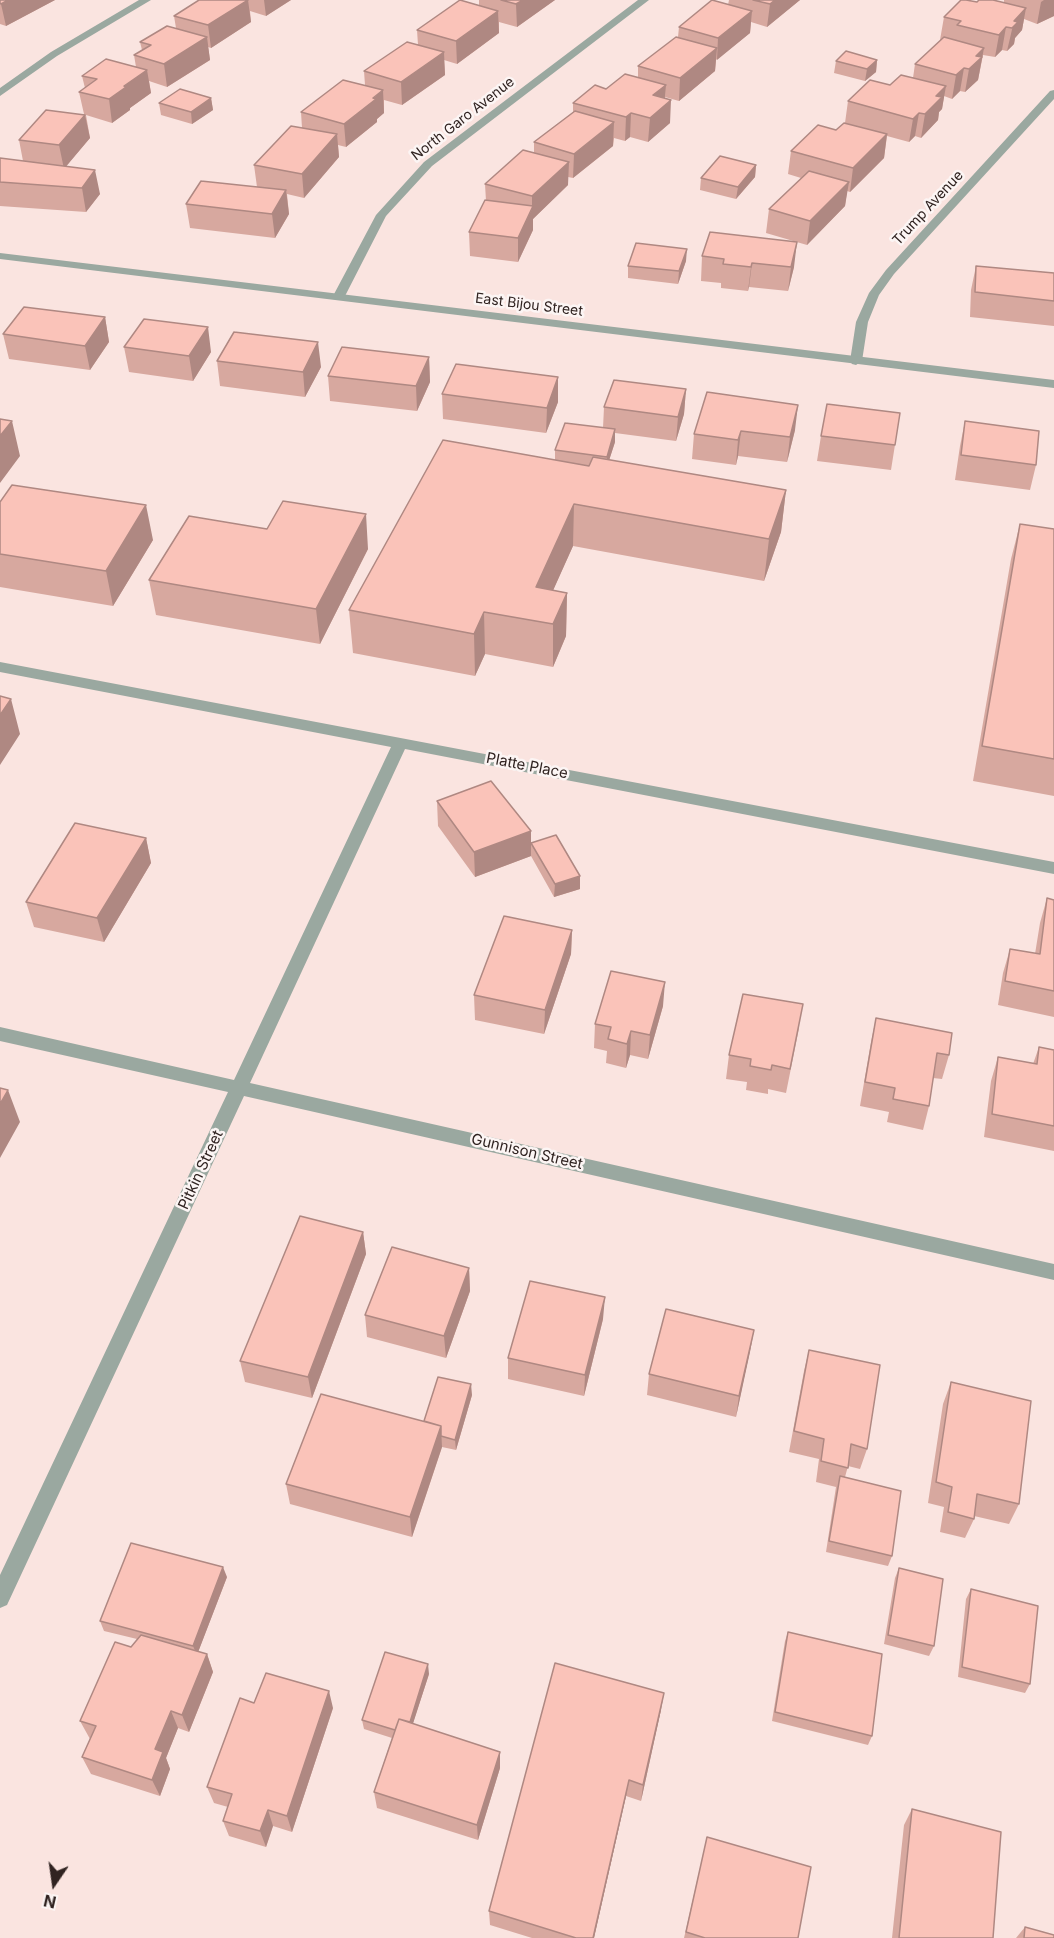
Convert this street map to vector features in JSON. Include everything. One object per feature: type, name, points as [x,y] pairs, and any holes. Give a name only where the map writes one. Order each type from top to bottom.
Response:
[{"type":"street","points":[[0,93],[54,54],[146,0]]},
{"type":"street","name":"North Garo Avenue","points":[[339,296],[381,215],[428,164],[644,0]]},
{"type":"street","name":"Trump Avenue","points":[[856,361],[862,322],[879,287],[890,272],[1054,93]]},
{"type":"street","name":"East Bijou Street","points":[[0,256],[1054,384]]},
{"type":"street","name":"Platte Place","points":[[0,667],[1054,868]]},
{"type":"street","name":"Pitkin Street","points":[[0,1598],[400,742]]},
{"type":"street","name":"Gunnison Street","points":[[0,1034],[1054,1272]]},
{"type":"building","points":[[199,0],[248,0],[208,25],[174,16]]},
{"type":"building","points":[[460,0],[498,11],[456,41],[417,30]]},
{"type":"building","points":[[501,0],[523,0],[516,4]]},
{"type":"building","points":[[712,0],[752,11],[718,38],[679,27]]},
{"type":"building","points":[[753,0],[775,0],[770,4]]},
{"type":"building","points":[[961,0],[977,2],[993,0],[1026,8],[1014,21],[1018,22],[1012,28],[1006,27],[999,35],[957,25],[961,21],[944,17]]},
{"type":"building","points":[[167,26],[207,37],[164,64],[134,55],[151,45],[140,42]]},
{"type":"building","points":[[676,37],[717,48],[680,78],[638,66]]},
{"type":"building","points":[[944,37],[984,48],[976,56],[982,57],[969,69],[964,68],[956,75],[915,64]]},
{"type":"building","points":[[407,42],[444,52],[401,82],[364,71]]},
{"type":"building","points":[[846,51],[877,60],[867,69],[836,61]]},
{"type":"building","points":[[106,59],[147,70],[109,99],[79,92],[97,79],[82,76]]},
{"type":"building","points":[[625,74],[666,85],[653,95],[671,100],[650,118],[631,113],[626,117],[573,103],[595,85],[606,89]]},
{"type":"building","points":[[901,75],[946,86],[936,96],[942,97],[925,114],[919,113],[913,119],[848,101],[870,80],[890,85]]},
{"type":"building","points":[[343,80],[383,90],[373,98],[376,99],[344,124],[301,112]]},
{"type":"building","points":[[180,89],[211,98],[191,112],[159,103]]},
{"type":"building","points":[[46,110],[85,115],[59,145],[19,140]]},
{"type":"building","points":[[575,111],[614,122],[574,154],[534,142]]},
{"type":"building","points":[[844,123],[887,134],[853,168],[791,151],[818,125],[836,130]]},
{"type":"building","points":[[291,126],[337,134],[302,174],[254,165]]},
{"type":"building","points":[[523,150],[569,162],[532,196],[485,184]]},
{"type":"building","points":[[720,156],[756,165],[738,187],[701,178]]},
{"type":"building","points":[[0,158],[95,170],[82,188],[0,182]]},
{"type":"building","points":[[809,171],[849,182],[810,221],[769,209]]},
{"type":"building","points":[[201,181],[286,190],[272,214],[186,204]]},
{"type":"building","points":[[485,200],[533,206],[518,238],[469,232]]},
{"type":"building","points":[[710,232],[797,242],[791,267],[752,263],[751,267],[723,264],[724,259],[702,256]]},
{"type":"building","points":[[636,243],[687,249],[679,271],[628,266]]},
{"type":"building","points":[[976,266],[1054,273],[1054,301],[975,292]]},
{"type":"building","points":[[24,307],[105,317],[85,346],[3,334]]},
{"type":"building","points":[[144,319],[208,327],[189,356],[124,347]]},
{"type":"building","points":[[234,332],[318,342],[303,372],[217,361]]},
{"type":"building","points":[[342,347],[429,357],[416,386],[328,376]]},
{"type":"building","points":[[456,364],[558,377],[547,408],[442,394]]},
{"type":"building","points":[[614,380],[686,389],[678,417],[604,407]]},
{"type":"building","points":[[707,392],[798,405],[790,437],[741,431],[738,440],[694,434]]},
{"type":"building","points":[[827,404],[900,413],[895,445],[821,436]]},
{"type":"building","points":[[0,419],[12,421],[0,436]]},
{"type":"building","points":[[965,421],[1039,431],[1036,465],[961,455]]},
{"type":"building","points":[[565,423],[615,429],[607,457],[555,450]]},
{"type":"building","points":[[443,440],[589,466],[593,457],[786,490],[769,539],[574,504],[536,587],[567,593],[553,624],[484,612],[474,634],[349,610]]},
{"type":"building","points":[[12,485],[146,505],[106,571],[0,554],[0,502]]},
{"type":"building","points":[[283,501],[366,514],[316,609],[149,580],[189,516],[267,529]]},
{"type":"building","points":[[1020,524],[1054,529],[1054,759],[982,746]]},
{"type":"building","points":[[0,696],[11,699],[0,715]]},
{"type":"building","points":[[491,781],[531,831],[474,852],[437,801]]},
{"type":"building","points":[[75,823],[146,838],[97,918],[26,902]]},
{"type":"building","points":[[556,835],[580,876],[555,884],[531,843]]},
{"type":"building","points":[[1047,898],[1054,900],[1054,991],[1005,981],[1010,949],[1040,954]]},
{"type":"building","points":[[504,916],[572,930],[545,1010],[474,995]]},
{"type":"building","points":[[611,971],[665,982],[650,1035],[631,1031],[627,1044],[608,1039],[611,1027],[595,1024]]},
{"type":"building","points":[[743,994],[803,1004],[790,1069],[772,1065],[771,1070],[750,1066],[751,1059],[729,1055]]},
{"type":"building","points":[[876,1018],[952,1033],[949,1055],[937,1053],[929,1106],[893,1099],[895,1088],[865,1082]]},
{"type":"building","points":[[1039,1047],[1054,1050],[1054,1126],[992,1114],[998,1057],[1037,1064]]},
{"type":"building","points":[[0,1088],[8,1090],[0,1104]]},
{"type":"building","points":[[300,1216],[363,1232],[308,1377],[240,1361]]},
{"type":"building","points":[[392,1247],[469,1268],[444,1336],[365,1315]]},
{"type":"building","points":[[530,1281],[605,1297],[585,1375],[508,1358]]},
{"type":"building","points":[[666,1309],[754,1330],[739,1396],[649,1374]]},
{"type":"building","points":[[809,1350],[880,1365],[867,1449],[851,1444],[848,1468],[821,1461],[824,1439],[794,1431]]},
{"type":"building","points":[[438,1377],[471,1384],[455,1440],[441,1436],[441,1426],[424,1421]]},
{"type":"building","points":[[951,1382],[1031,1401],[1019,1504],[977,1494],[974,1519],[948,1512],[952,1487],[936,1482]]},
{"type":"building","points":[[321,1394],[441,1426],[410,1517],[286,1484]]},
{"type":"building","points":[[840,1476],[901,1491],[892,1556],[829,1541]]},
{"type":"building","points":[[131,1543],[223,1567],[193,1646],[100,1621]]},
{"type":"building","points":[[899,1568],[943,1579],[934,1646],[888,1635]]},
{"type":"building","points":[[971,1589],[1038,1606],[1030,1684],[962,1667]]},
{"type":"building","points":[[788,1632],[882,1654],[872,1736],[775,1712]]},
{"type":"building","points":[[141,1635],[207,1654],[182,1715],[171,1711],[155,1749],[163,1752],[152,1780],[82,1757],[96,1726],[80,1721],[115,1642],[131,1647]]},
{"type":"building","points":[[385,1652],[428,1664],[410,1722],[399,1719],[395,1730],[362,1720]]},
{"type":"building","points":[[555,1663],[664,1693],[643,1785],[629,1780],[593,1938],[576,1938],[489,1911]]},
{"type":"building","points":[[266,1673],[329,1691],[287,1816],[268,1810],[260,1831],[223,1821],[232,1794],[207,1787],[240,1698],[254,1703]]},
{"type":"building","points":[[399,1719],[500,1752],[477,1825],[374,1792]]},
{"type":"building","points":[[912,1809],[1001,1832],[993,1938],[899,1938]]},
{"type":"building","points":[[707,1837],[811,1867],[798,1938],[705,1938],[686,1932]]},
{"type":"building","points":[[1025,1927],[1054,1935],[1054,1938],[1024,1938]]}]
